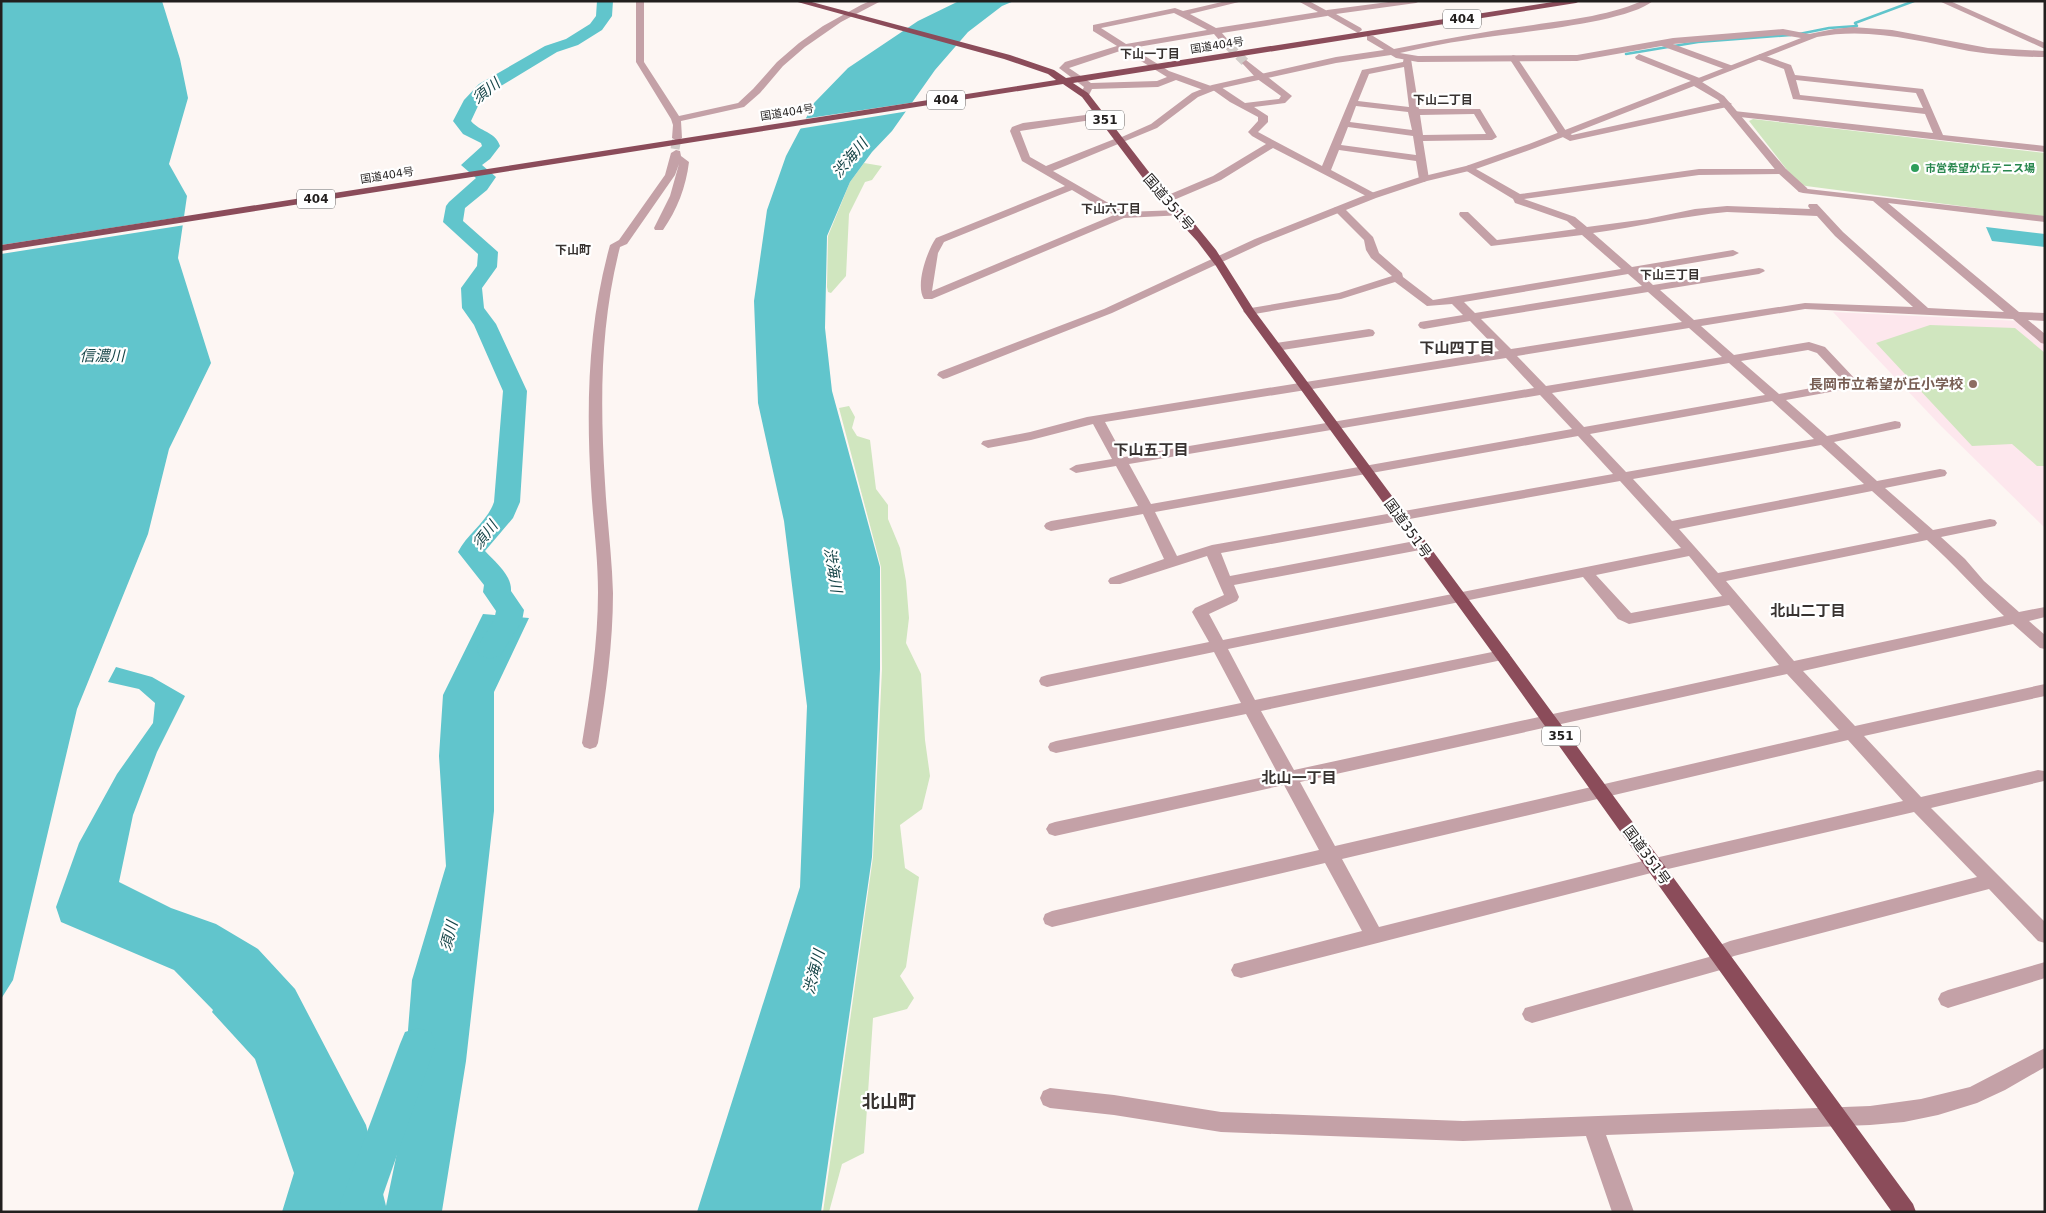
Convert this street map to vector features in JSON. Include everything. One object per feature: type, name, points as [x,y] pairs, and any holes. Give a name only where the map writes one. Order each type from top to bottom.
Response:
[{"type":"highway","name":"国道351号","points":[[798,1],[1007,57],[1051,72],[1087,91],[1102,116],[1166,200],[1180,213],[1218,260],[1249,311],[1655,865],[1905,1212]]},
{"type":"highway","name":"国道404号","points":[[1,248],[1576,1]]},
{"type":"street","points":[[590,743],[600,674],[605,608],[596,418],[598,344],[604,289],[614,245],[624,242],[670,175],[676,148],[678,125],[640,62],[642,17],[640,1]]},
{"type":"street","points":[[676,119],[732,108],[746,102],[782,62],[850,16],[876,1]]},
{"type":"street","points":[[1184,14],[1238,1]]},
{"type":"street","points":[[1302,1],[1358,30]]},
{"type":"street","points":[[1174,77],[1158,84],[1087,91],[1074,74],[1063,68],[1075,61],[1124,47],[1172,37],[1217,32],[1327,13],[1416,1]]},
{"type":"street","points":[[1046,170],[1154,126],[1194,95],[1212,88],[1336,60],[1392,52],[1467,37],[1600,17],[1631,9],[1649,1]]},
{"type":"street","points":[[1943,1],[2045,46]]},
{"type":"street","points":[[1229,46],[1217,32],[1184,14],[1170,10],[1096,27],[1124,47],[1174,77],[1212,88],[1263,116],[1263,122],[1253,132],[1272,144],[1372,196]]},
{"type":"street","points":[[943,375],[1100,314],[1259,241],[1372,196],[1424,179],[1470,168],[1808,38],[1839,31],[1868,30],[2003,53],[2045,54]]},
{"type":"street","points":[[1325,172],[1365,72],[1407,61],[1586,57],[1694,38],[1783,32],[1794,33],[1808,38]]},
{"type":"street","points":[[1370,38],[1407,61]]},
{"type":"street","points":[[1662,43],[1730,68]]},
{"type":"street","points":[[1638,57],[1697,81],[1727,104],[1782,171],[1803,190],[1819,213],[1922,310]]},
{"type":"street","points":[[1760,57],[1788,67],[1796,97],[1929,112]]},
{"type":"street","points":[[1513,58],[1562,134],[1574,139],[1727,104]]},
{"type":"street","points":[[1407,61],[1424,179]]},
{"type":"street","points":[[1243,106],[1282,101],[1287,96],[1259,76],[1246,63]]},
{"type":"street","points":[[1791,77],[1920,91],[1940,138]]},
{"type":"street","points":[[1344,124],[1418,136],[1492,137],[1476,111],[1413,111],[1353,102]]},
{"type":"street","points":[[1734,114],[2045,149]]},
{"type":"street","points":[[1102,116],[1022,126],[1015,129],[1026,159],[1122,215]]},
{"type":"street","points":[[1166,200],[1217,178],[1272,144]]},
{"type":"street","points":[[1335,147],[1421,159]]},
{"type":"street","points":[[659,228],[670,211],[683,172],[684,162],[676,148]]},
{"type":"street","points":[[1470,168],[1518,197],[1519,201],[1571,219],[1960,562],[1979,585],[2045,644]]},
{"type":"street","points":[[1518,197],[1700,172],[1782,171]]},
{"type":"street","points":[[1073,186],[940,240],[932,253],[926,292],[928,297],[1122,215],[1180,213]]},
{"type":"street","points":[[1803,190],[2045,219]]},
{"type":"street","points":[[1876,199],[2045,340]]},
{"type":"street","points":[[1340,209],[1369,239],[1369,246],[1373,254],[1398,275],[1397,278],[1431,304],[1733,253]]},
{"type":"street","points":[[1464,214],[1495,244],[1647,222],[1695,212],[1726,209],[1819,213]]},
{"type":"street","points":[[1424,325],[1759,272]]},
{"type":"street","points":[[1249,311],[1340,296],[1397,278]]},
{"type":"street","points":[[1455,300],[1508,353],[1692,551],[1790,667],[1918,804],[2045,935]]},
{"type":"street","points":[[988,444],[1097,420],[1805,306],[2045,317]]},
{"type":"street","points":[[1276,347],[1370,333]]},
{"type":"street","points":[[1051,526],[1848,385],[1851,380],[1821,350],[1808,346],[1076,470]]},
{"type":"street","points":[[1097,420],[1122,462],[1173,562]]},
{"type":"street","points":[[1115,581],[1212,550],[1822,440],[1895,425]]},
{"type":"street","points":[[1669,526],[1940,473]]},
{"type":"street","points":[[1716,578],[1990,523]]},
{"type":"street","points":[[1226,582],[1420,545]]},
{"type":"street","points":[[1212,550],[1232,596],[1200,612],[1374,936]]},
{"type":"street","points":[[1047,681],[1457,596],[1586,573],[1692,551]]},
{"type":"street","points":[[1586,573],[1623,615],[1629,619],[1732,599]]},
{"type":"street","points":[[1055,829],[2045,612]]},
{"type":"street","points":[[1056,748],[1250,706],[1502,655]]},
{"type":"street","points":[[1052,919],[2045,690]]},
{"type":"street","points":[[1240,970],[1655,865],[2038,776]]},
{"type":"street","points":[[1532,1014],[1717,963],[1719,954],[1730,949],[1992,881]]},
{"type":"street","points":[[1948,998],[2045,970]]},
{"type":"street","points":[[1050,1098],[1114,1105],[1221,1122],[1463,1131],[1872,1116],[1929,1107],[1971,1095],[2045,1057]]},
{"type":"street","points":[[1593,1127],[1622,1212]]},
{"type":"shaded area","name":"長岡市立希望が丘小学校","points":[[1833,312],[2019,321],[2045,343],[2045,528],[1940,425]]},
{"type":"green space","name":"市営希望が丘テニス場","points":[[1753,119],[2045,153],[2045,217],[1798,184],[1749,121]]},
{"type":"green space","points":[[864,163],[882,166],[872,180],[865,182],[849,214],[846,276],[831,293],[828,292],[827,287],[828,236],[850,182]]},
{"type":"green space","name":"長岡市立希望が丘小学校","points":[[1930,325],[2015,328],[2045,353],[2045,466],[2037,466],[2012,444],[1972,446],[1876,343]]},
{"type":"green space","points":[[849,406],[855,417],[852,428],[857,436],[870,440],[876,489],[888,505],[888,519],[900,548],[906,581],[909,618],[906,643],[921,674],[925,740],[930,776],[922,809],[900,825],[905,868],[919,877],[906,967],[900,976],[914,998],[907,1009],[873,1018],[864,1153],[842,1164],[829,1212],[823,1212],[873,857],[882,669],[881,567],[839,408]]},
{"type":"water","name":"信濃川","points":[[1,1],[162,1],[180,59],[188,98],[169,164],[187,196],[178,258],[211,363],[169,449],[148,534],[77,709],[13,980],[1,999]]},
{"type":"water","name":"渋海川","points":[[959,1],[1014,1],[1002,6],[968,32],[935,70],[892,131],[872,152],[850,182],[827,236],[825,328],[832,391],[880,567],[880,669],[872,857],[821,1212],[697,1212],[800,887],[807,706],[784,521],[758,403],[754,301],[767,210],[786,156],[814,103],[848,68],[918,21]]},
{"type":"water","points":[[1986,227],[2045,234],[2045,247],[1992,241]]},
{"type":"water","points":[[483,614],[529,618],[494,692],[494,811],[466,1061],[442,1211],[282,1212],[294,1173],[255,1059],[212,1012],[213,1010],[174,970],[61,922],[56,907],[79,843],[117,774],[153,723],[155,703],[139,689],[108,682],[116,667],[152,677],[185,696],[157,752],[133,815],[119,882],[171,908],[216,924],[258,949],[295,989],[366,1125],[386,1206],[399,1143],[412,980],[446,866],[439,756],[443,695]]},
{"type":"pier","points":[[916,102],[909,111],[798,129],[803,119]]},
{"type":"pier","points":[[187,216],[185,225],[1,254],[1,245]]},
{"type":"waterway","name":"須川","points":[[490,649],[508,621],[510,610],[497,592],[498,583],[471,552],[474,546],[504,512],[507,502],[515,391],[485,324],[473,308],[471,288],[487,267],[488,252],[453,222],[456,206],[480,186],[487,177],[470,165],[484,155],[491,146],[489,140],[469,130],[462,121],[470,104],[485,88],[551,49],[572,42],[596,27],[604,16],[605,1]]},
{"type":"waterway","points":[[1799,34],[1829,28],[1857,26],[1855,23],[1914,1]]},
{"type":"waterway","points":[[1626,54],[1698,42],[1791,35]]},
{"type":"waterway","name":"須川","points":[[357,1212],[418,1044]]},
{"type":"tunnel","points":[[1229,46],[1246,63]]},
{"type":"tunnel","points":[[675,149],[677,138]]},
{"type":"place","name":"市営希望が丘テニス場","points":[[1915,168]]},
{"type":"place","name":"長岡市立希望が丘小学校","points":[[1973,384]]},
{"type":"district","name":"下山一丁目","points":[[1150,54]]},
{"type":"district","name":"下山二丁目","points":[[1443,100]]},
{"type":"district","name":"下山六丁目","points":[[1111,209]]},
{"type":"district","name":"下山町","points":[[573,250]]},
{"type":"district","name":"下山三丁目","points":[[1670,275]]},
{"type":"district","name":"下山四丁目","points":[[1457,348]]},
{"type":"district","name":"下山五丁目","points":[[1151,450]]},
{"type":"district","name":"北山二丁目","points":[[1808,611]]},
{"type":"district","name":"北山一丁目","points":[[1299,778]]},
{"type":"district","name":"北山町","points":[[889,1102]]}]
